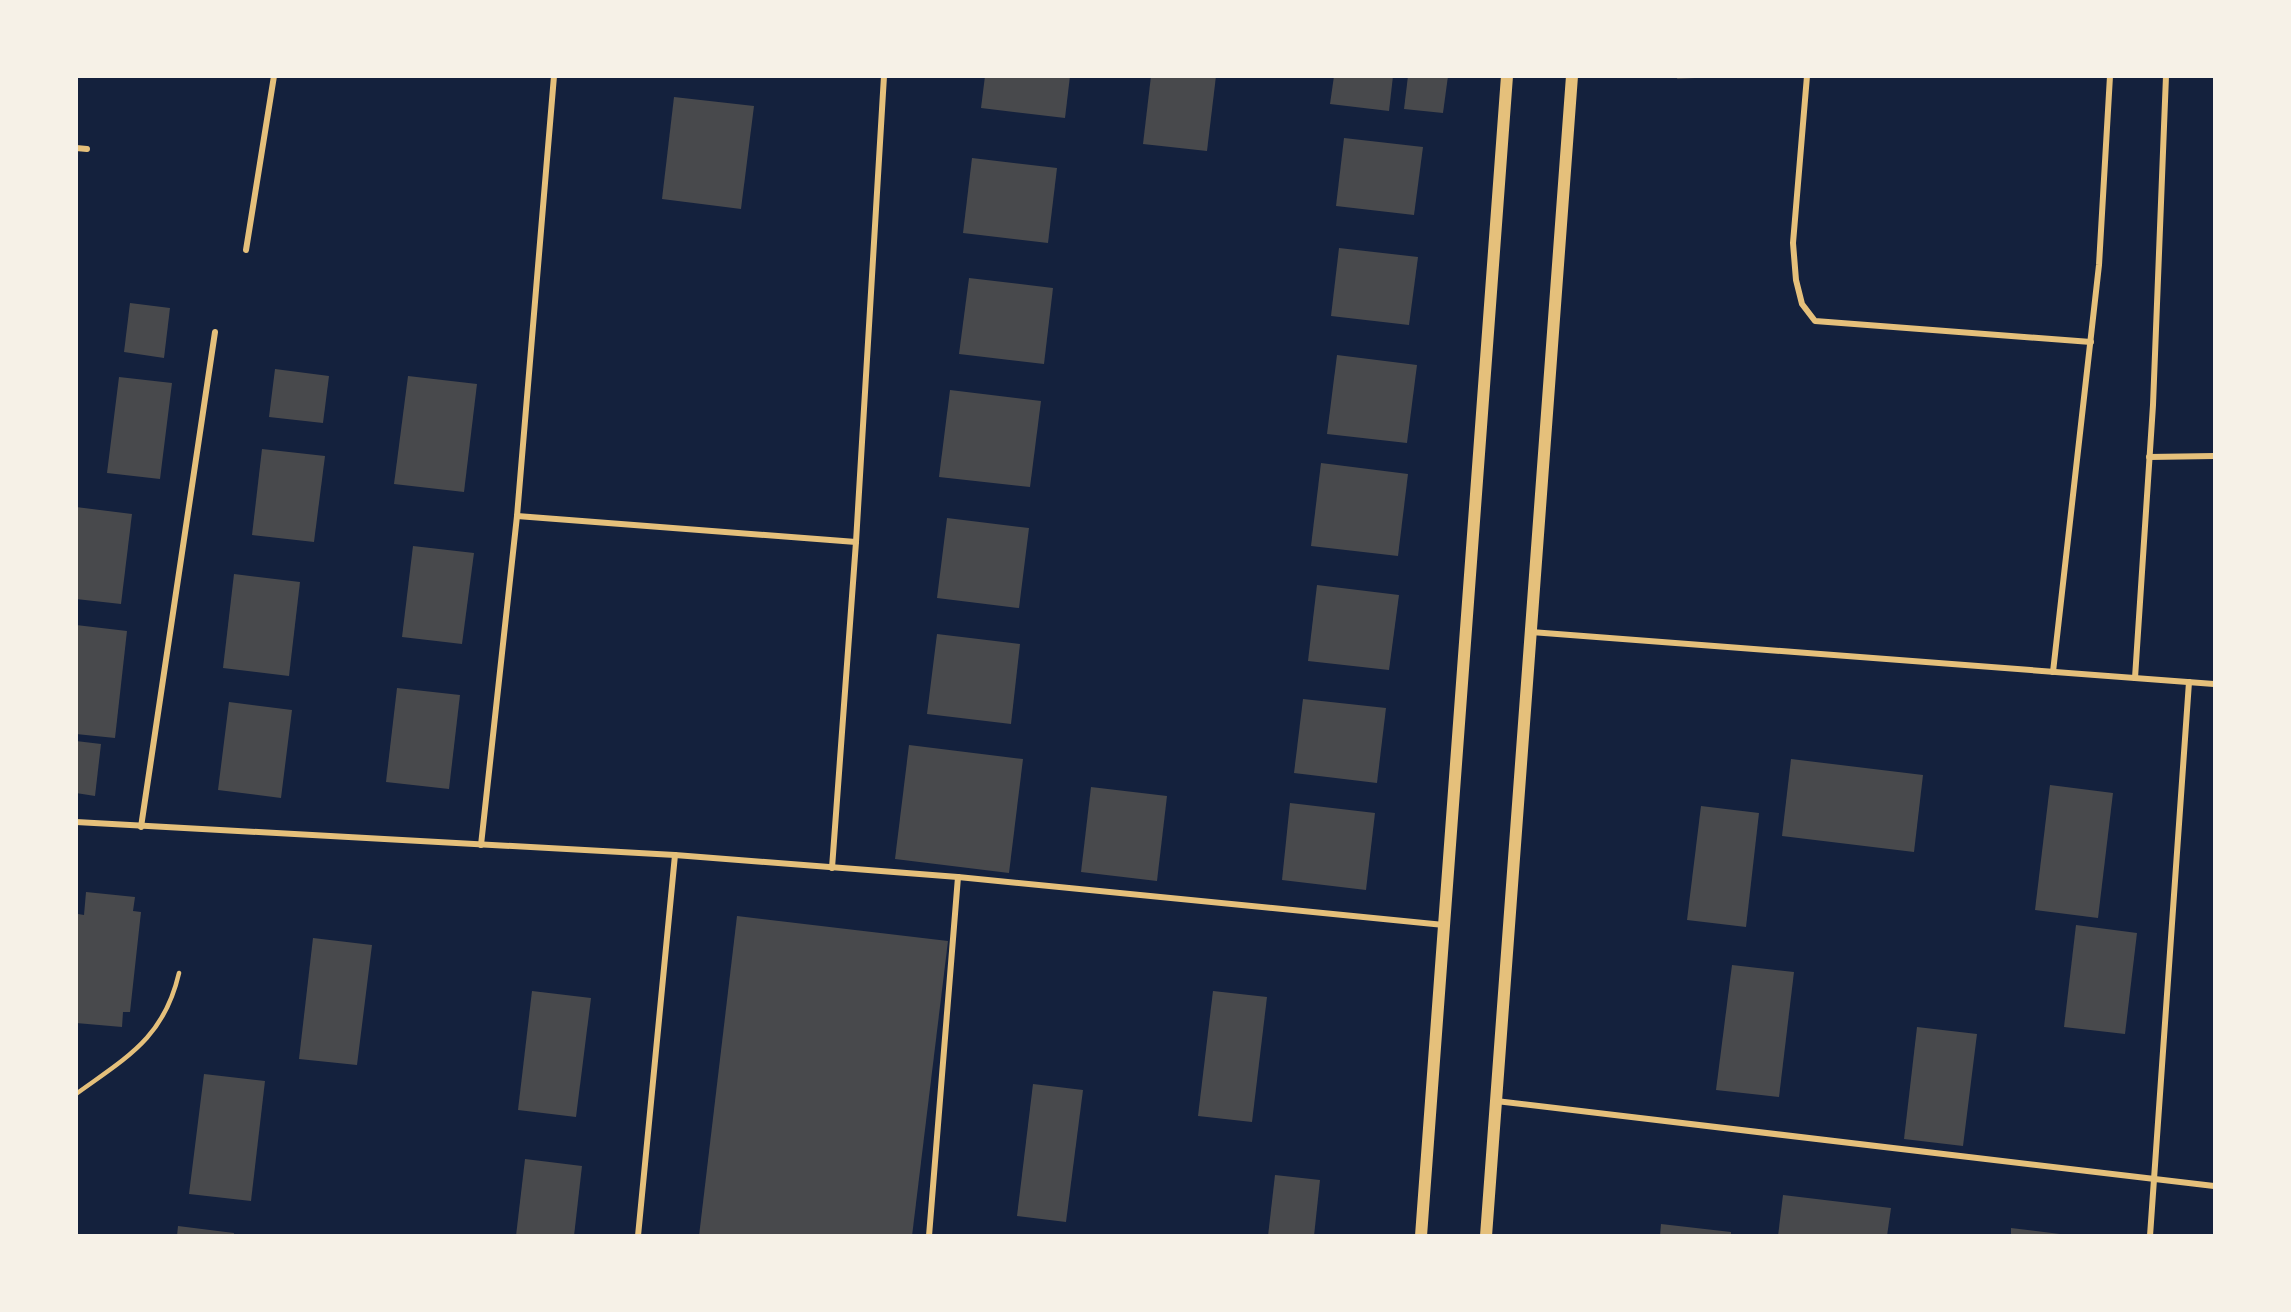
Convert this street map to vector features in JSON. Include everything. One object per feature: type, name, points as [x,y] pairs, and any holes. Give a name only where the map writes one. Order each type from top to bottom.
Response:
[{"type":"main road","points":[[1421,1236],[1507,76]]},
{"type":"main road","points":[[1486,1236],[1572,76]]},
{"type":"street","points":[[246,250],[274,76]]},
{"type":"street","points":[[481,845],[517,516],[554,76]]},
{"type":"street","points":[[832,868],[856,542],[884,76]]},
{"type":"street","points":[[1807,76],[1793,243],[1796,279],[1802,304],[1815,321],[2091,342]]},
{"type":"street","points":[[2053,672],[2099,265],[2110,76]]},
{"type":"street","points":[[2135,678],[2149,457],[2166,76]]},
{"type":"street","points":[[76,148],[87,149]]},
{"type":"street","points":[[141,827],[215,332]]},
{"type":"street","points":[[2149,457],[2214,456]]},
{"type":"street","points":[[517,516],[856,542]]},
{"type":"street","points":[[1531,632],[2214,684]]},
{"type":"street","points":[[2150,1236],[2189,682]]},
{"type":"street","points":[[76,822],[675,855],[958,877],[1444,925]]},
{"type":"street","points":[[638,1236],[675,855]]},
{"type":"street","points":[[929,1236],[958,877]]},
{"type":"street","points":[[1496,1101],[2214,1186]]},
{"type":"lane","points":[[76,1094],[146,1040],[170,1004],[179,972]]},
{"type":"building","points":[[985,76],[1070,76],[1065,118],[981,108]]},
{"type":"building","points":[[1151,76],[1216,76],[1207,151],[1143,144]]},
{"type":"building","points":[[1334,76],[1393,76],[1389,111],[1330,104]]},
{"type":"building","points":[[1408,76],[1448,76],[1443,113],[1404,109]]},
{"type":"building","points":[[1678,76],[1695,76],[1695,78],[1677,79]]},
{"type":"building","points":[[674,97],[754,106],[741,209],[662,199]]},
{"type":"building","points":[[1344,138],[1423,147],[1414,215],[1336,206]]},
{"type":"building","points":[[972,158],[1057,168],[1048,243],[963,233]]},
{"type":"building","points":[[1339,248],[1418,257],[1409,325],[1331,316]]},
{"type":"building","points":[[969,278],[1053,288],[1044,364],[959,354]]},
{"type":"building","points":[[130,303],[170,308],[164,358],[124,352]]},
{"type":"building","points":[[1337,355],[1417,365],[1407,443],[1327,434]]},
{"type":"building","points":[[275,369],[329,376],[323,423],[269,417]]},
{"type":"building","points":[[408,376],[477,384],[464,492],[394,484]]},
{"type":"building","points":[[119,377],[172,383],[160,479],[107,473]]},
{"type":"building","points":[[950,390],[1041,401],[1030,487],[939,477]]},
{"type":"building","points":[[262,449],[325,456],[314,542],[252,535]]},
{"type":"building","points":[[1321,463],[1408,474],[1398,556],[1311,546]]},
{"type":"building","points":[[76,507],[132,514],[121,604],[76,599]]},
{"type":"building","points":[[947,518],[1029,528],[1019,608],[937,598]]},
{"type":"building","points":[[413,546],[474,553],[462,644],[402,637]]},
{"type":"building","points":[[234,574],[300,582],[289,676],[223,668]]},
{"type":"building","points":[[1317,585],[1399,595],[1389,670],[1308,661]]},
{"type":"building","points":[[76,625],[127,631],[115,738],[76,734]]},
{"type":"building","points":[[937,634],[1020,644],[1011,724],[927,714]]},
{"type":"building","points":[[397,688],[460,695],[449,789],[386,782]]},
{"type":"building","points":[[1303,699],[1386,708],[1377,783],[1294,773]]},
{"type":"building","points":[[229,702],[292,710],[281,798],[218,790]]},
{"type":"building","points":[[76,741],[101,744],[95,796],[76,793]]},
{"type":"building","points":[[909,745],[1023,759],[1009,873],[895,859]]},
{"type":"building","points":[[1791,759],[1923,775],[1914,852],[1782,836]]},
{"type":"building","points":[[2050,785],[2113,793],[2098,918],[2035,910]]},
{"type":"building","points":[[1091,787],[1167,796],[1157,881],[1081,872]]},
{"type":"building","points":[[1290,803],[1375,813],[1366,890],[1282,880]]},
{"type":"building","points":[[1701,806],[1759,813],[1746,927],[1687,920]]},
{"type":"building","points":[[86,892],[135,897],[133,911],[141,912],[130,1012],[123,1012],[122,1027],[76,1023],[76,929],[78,914],[84,915]]},
{"type":"building","points":[[737,916],[948,941],[912,1236],[699,1236]]},
{"type":"building","points":[[2076,925],[2137,933],[2125,1034],[2064,1027]]},
{"type":"building","points":[[313,938],[372,945],[357,1065],[299,1059]]},
{"type":"building","points":[[1732,965],[1794,972],[1779,1097],[1716,1090]]},
{"type":"building","points":[[532,991],[591,998],[576,1117],[518,1110]]},
{"type":"building","points":[[1213,991],[1267,997],[1252,1122],[1198,1116]]},
{"type":"building","points":[[1917,1027],[1977,1034],[1963,1146],[1904,1139]]},
{"type":"building","points":[[204,1074],[265,1081],[251,1201],[189,1194]]},
{"type":"building","points":[[1033,1084],[1083,1090],[1066,1222],[1017,1216]]},
{"type":"building","points":[[525,1159],[582,1166],[574,1236],[516,1236]]},
{"type":"building","points":[[1275,1175],[1320,1180],[1314,1236],[1268,1236]]},
{"type":"building","points":[[1783,1195],[1891,1208],[1887,1236],[1778,1236]]},
{"type":"building","points":[[1661,1224],[1731,1232],[1731,1236],[1660,1236]]},
{"type":"building","points":[[178,1226],[234,1233],[234,1236],[177,1236]]},
{"type":"building","points":[[2011,1228],[2060,1234],[2060,1236],[2011,1236]]}]
